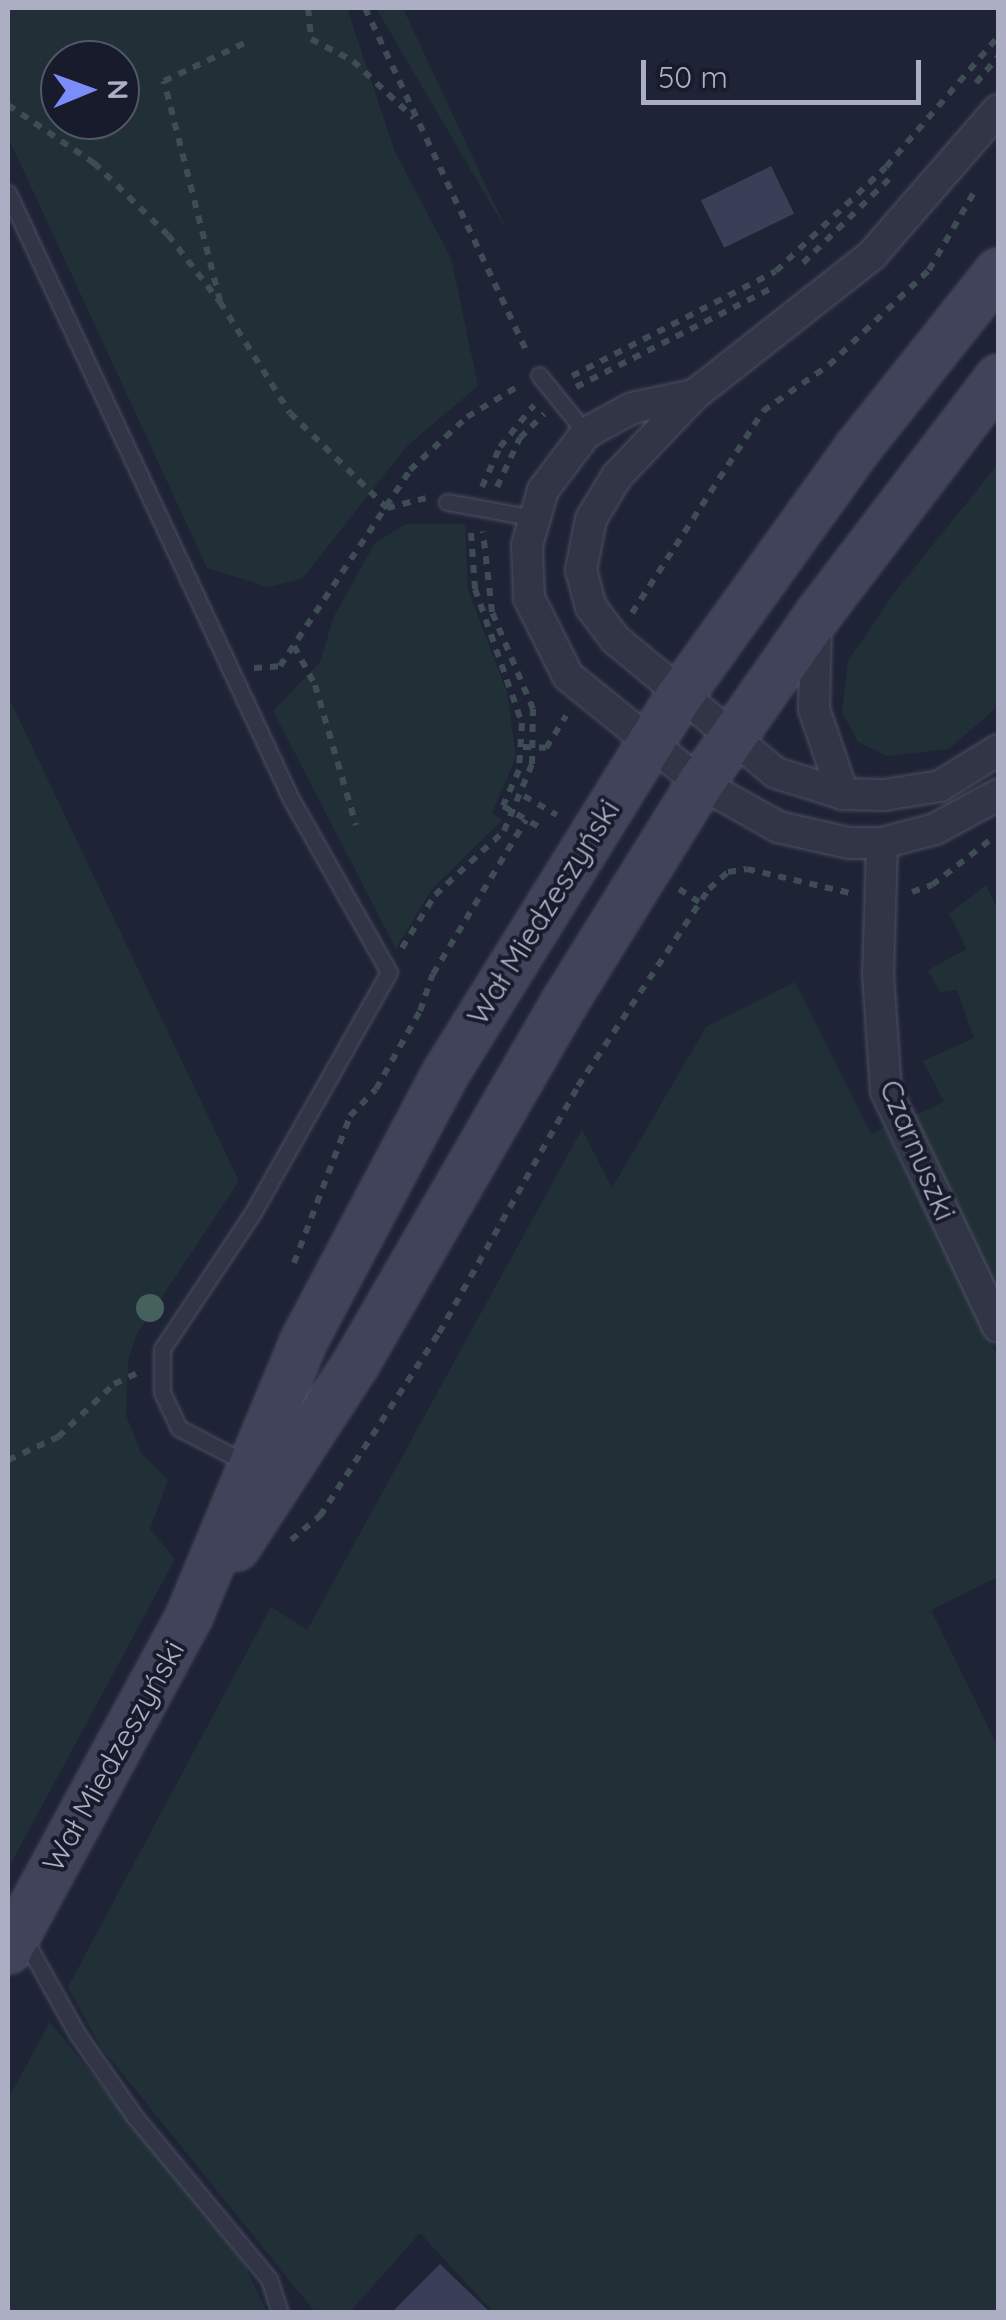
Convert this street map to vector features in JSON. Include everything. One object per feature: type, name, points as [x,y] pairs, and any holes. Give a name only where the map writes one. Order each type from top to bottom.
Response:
[{"type":"main road","name":"Wał Miedzeszyński","points":[[264,1470],[354,1236],[444,1073],[678,698],[858,448],[998,271]]},
{"type":"main road","name":"Wał Miedzeszyński","points":[[13,1939],[264,1470],[700,784],[817,616],[998,376]]},
{"type":"street","points":[[998,110],[872,255],[694,395],[618,476],[591,519],[583,544],[584,590],[615,639],[678,698],[776,773],[843,794],[884,796],[940,786],[998,750]]},
{"type":"street","points":[[694,395],[632,408],[586,433],[552,471],[534,518],[529,598],[551,652],[582,690],[700,784],[778,827],[849,843],[882,842],[935,829],[998,795]]},
{"type":"street","points":[[817,616],[814,709],[843,794]]},
{"type":"street","name":"Czarnuszki","points":[[882,842],[886,1090],[998,1327]]},
{"type":"lane","points":[[8,193],[291,799],[389,972],[252,1214],[162,1349],[162,1392],[179,1428],[264,1470]]},
{"type":"lane","points":[[538,375],[586,433]]},
{"type":"lane","points":[[447,502],[534,518]]},
{"type":"lane","points":[[13,1939],[98,2063],[269,2279],[280,2312]]},
{"type":"path","points":[[308,8],[311,39],[353,61],[417,122]]},
{"type":"path","points":[[227,668],[280,666],[410,470],[467,417],[538,375],[365,8]]},
{"type":"path","points":[[539,827],[503,806],[523,747],[518,702],[474,588],[469,553],[477,507],[500,447],[551,389],[776,271],[925,123],[998,37]]},
{"type":"path","points":[[220,302],[164,81],[249,40]]},
{"type":"path","points":[[8,105],[94,162],[168,235],[220,302],[290,413],[387,508]]},
{"type":"path","points":[[615,639],[763,411],[829,364],[940,256],[980,175],[925,123]]},
{"type":"path","points":[[387,508],[418,497],[447,502]]},
{"type":"path","points":[[294,646],[315,686],[356,825]]},
{"type":"path","points":[[523,747],[546,748],[582,690]]},
{"type":"path","points":[[290,1277],[350,1116],[376,1089],[420,1011],[433,974],[526,820]]},
{"type":"path","points":[[286,1544],[320,1516],[439,1334],[578,1086],[708,889],[728,872],[747,869],[815,890],[881,896],[932,885],[998,833]]},
{"type":"path","points":[[8,1460],[58,1437],[129,1374]]},
{"type":"shaded area","points":[[8,8],[347,8],[395,152],[451,258],[478,386],[407,446],[302,579],[268,587],[207,568],[8,137]]},
{"type":"shaded area","points":[[376,8],[403,8],[509,235]]},
{"type":"shaded area","points":[[998,464],[998,706],[949,749],[887,756],[858,742],[842,712],[848,661],[894,593]]},
{"type":"shaded area","points":[[406,524],[465,524],[468,590],[507,692],[516,757],[492,813],[502,820],[431,890],[396,949],[273,711],[320,662],[334,616],[375,543]]},
{"type":"shaded area","points":[[8,696],[239,1181],[136,1336],[128,1360],[126,1415],[141,1453],[168,1480],[150,1529],[175,1559],[8,1869]]},
{"type":"shaded area","points":[[986,885],[998,910],[998,1298],[910,1117],[944,1102],[923,1061],[974,1038],[957,990],[940,992],[928,970],[967,949],[949,914]]},
{"type":"shaded area","points":[[795,982],[871,1134],[884,1127],[998,1357],[998,1577],[931,1610],[998,1747],[998,2312],[493,2312],[420,2233],[350,2312],[315,2312],[100,2046],[68,1987],[271,1607],[307,1630],[582,1129],[612,1188],[706,1027]]},
{"type":"shaded area","points":[[50,2022],[244,2263],[267,2312],[8,2312],[8,2099]]},
{"type":"building","points":[[771,166],[794,214],[724,248],[701,200]]},
{"type":"building","points":[[440,2264],[490,2312],[392,2312]]}]
